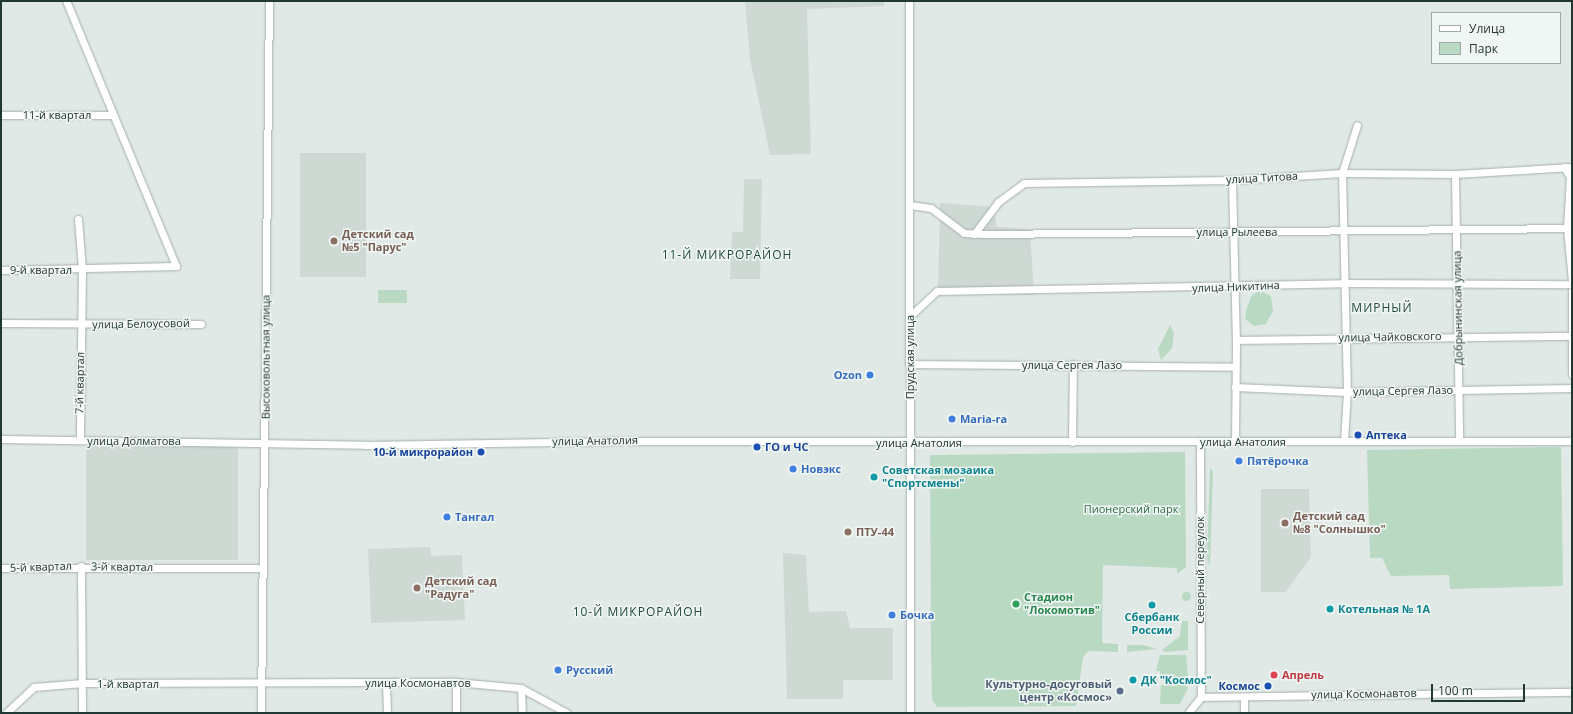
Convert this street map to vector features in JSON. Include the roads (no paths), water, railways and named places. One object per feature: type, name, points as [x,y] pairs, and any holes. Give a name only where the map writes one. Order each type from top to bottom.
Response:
[{"type":"street","points":[[66,1],[112,115]]},
{"type":"street","name":"Высоковольтная улица","points":[[261,713],[262,568],[267,444],[269,1]]},
{"type":"street","name":"Прудская улица","points":[[909,1],[911,443],[910,713]]},
{"type":"street","name":"11-й квартал","points":[[1,115],[112,115]]},
{"type":"street","name":"9-й квартал","points":[[1,270],[82,270],[176,266],[112,115]]},
{"type":"street","points":[[1344,441],[1347,392],[1341,232],[1342,173],[1357,125]]},
{"type":"street","points":[[1564,167],[1570,177],[1572,281]]},
{"type":"street","name":"улица Титова","points":[[974,234],[998,202],[1024,183],[1232,180],[1342,173],[1455,174],[1572,167]]},
{"type":"street","name":"Добрынинская улица","points":[[1455,174],[1459,336],[1459,442]]},
{"type":"street","points":[[1232,180],[1235,232],[1233,288],[1236,340],[1234,367],[1235,442]]},
{"type":"street","name":"улица Рылеева","points":[[910,205],[931,208],[964,233],[974,234],[1457,231],[1570,228]]},
{"type":"street","name":"7-й квартал","points":[[78,219],[82,270],[80,440]]},
{"type":"street","name":"улица Никитина","points":[[910,316],[937,292],[1233,288],[1343,283],[1457,285],[1572,284]]},
{"type":"street","points":[[1572,292],[1572,374]]},
{"type":"street","points":[[1,323],[81,325]]},
{"type":"street","name":"улица Белоусовой","points":[[81,325],[201,324]]},
{"type":"street","name":"улица Чайковского","points":[[1236,340],[1459,336],[1571,336]]},
{"type":"street","name":"улица Сергея Лазо","points":[[910,364],[1073,364],[1234,367]]},
{"type":"street","points":[[1072,442],[1073,364]]},
{"type":"street","name":"улица Сергея Лазо","points":[[1235,387],[1347,392],[1572,388]]},
{"type":"street","name":"улица Долматова","points":[[1,439],[267,444]]},
{"type":"street","name":"улица Анатолия","points":[[267,444],[607,440],[911,443],[1572,441]]},
{"type":"street","name":"Северный переулок","points":[[1200,442],[1201,698]]},
{"type":"street","name":"3-й квартал","points":[[82,713],[83,683],[81,566],[262,568]]},
{"type":"street","name":"5-й квартал","points":[[1,568],[81,566]]},
{"type":"street","points":[[456,682],[456,713]]},
{"type":"street","name":"улица Космонавтов","points":[[261,684],[456,682],[521,688],[567,713]]},
{"type":"street","name":"1-й квартал","points":[[6,713],[34,687],[83,683],[261,684]]},
{"type":"street","points":[[386,683],[387,713]]},
{"type":"street","points":[[521,688],[522,713]]},
{"type":"street","name":"улица Космонавтов","points":[[1201,698],[1572,692]]},
{"type":"street","points":[[1244,697],[1244,713]]},
{"type":"street","points":[[1188,713],[1201,698]]},
{"type":"place","name":"Детский сад №5 \"Парус\"","points":[[334,241]]},
{"type":"place","name":"Ozon","points":[[870,375]]},
{"type":"place","name":"Maria-ra","points":[[952,419]]},
{"type":"place","name":"Аптека","points":[[1358,435]]},
{"type":"place","name":"ГО и ЧС","points":[[757,447]]},
{"type":"place","name":"10-й микрорайон","points":[[481,452]]},
{"type":"place","name":"Пятёрочка","points":[[1239,461]]},
{"type":"place","name":"Новэкс","points":[[793,469]]},
{"type":"place","name":"Советская мозаика \"Спортсмены\"","points":[[874,477]]},
{"type":"place","name":"Тангал","points":[[447,517]]},
{"type":"place","name":"Детский сад №8 \"Солнышко\"","points":[[1285,523]]},
{"type":"place","name":"ПТУ-44","points":[[848,532]]},
{"type":"place","name":"Детский сад \"Радуга\"","points":[[417,588]]},
{"type":"place","name":"Стадион \"Локомотив\"","points":[[1016,604]]},
{"type":"place","name":"Сбербанк России","points":[[1152,605]]},
{"type":"place","name":"Котельная № 1А","points":[[1330,609]]},
{"type":"place","name":"Бочка","points":[[892,615]]},
{"type":"place","name":"Русский","points":[[558,670]]},
{"type":"place","name":"Апрель","points":[[1274,675]]},
{"type":"place","name":"ДК \"Космос\"","points":[[1133,680]]},
{"type":"place","name":"Космос","points":[[1268,686]]},
{"type":"place","name":"Культурно-досуговый центр «Космос»","points":[[1120,691]]},
{"type":"district","name":"11-Й МИКРОРАЙОН","points":[[727,255]]},
{"type":"district","name":"МИРНЫЙ","points":[[1382,308]]},
{"type":"district","name":"10-Й МИКРОРАЙОН","points":[[638,612]]},
{"type":"park label","name":"Пионерский парк","points":[[1131,509]]}]
